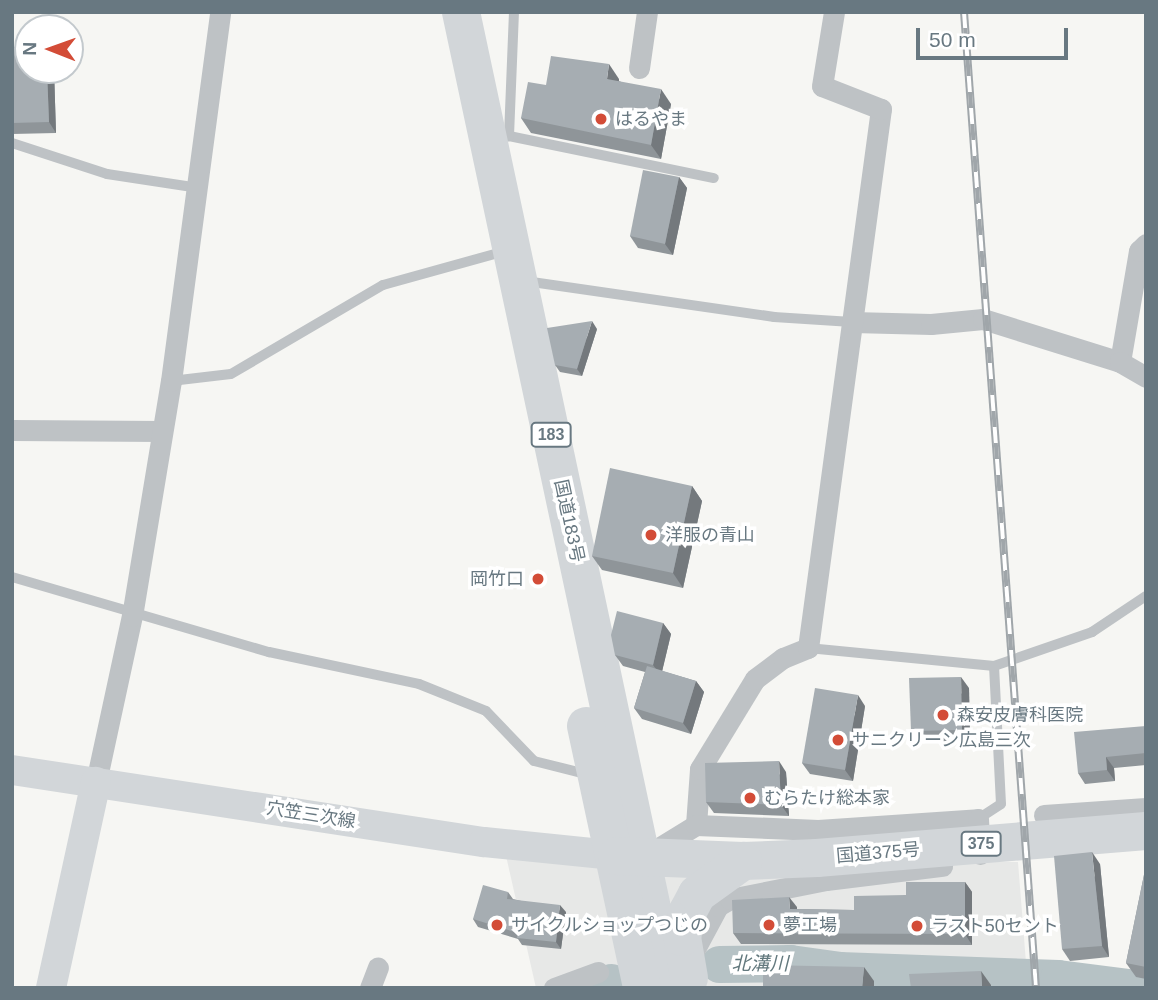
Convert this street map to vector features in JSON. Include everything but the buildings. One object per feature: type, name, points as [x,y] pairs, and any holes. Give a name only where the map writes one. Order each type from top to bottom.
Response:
[{"type":"highway","name":"国道183号","points":[[434,12],[506,261],[626,857],[642,988]]},
{"type":"highway","name":"国道183号","points":[[461,12],[499,139],[506,261],[596,776],[626,857],[682,980]]},
{"type":"highway","name":"国道375号","points":[[626,857],[743,861],[817,858],[1146,831]]},
{"type":"highway","points":[[682,980],[682,937],[697,894],[743,861]]},
{"type":"main road","name":"穴笠三次線","points":[[12,770],[484,842],[626,857]]},
{"type":"main road","points":[[51,988],[96,782]]},
{"type":"street","points":[[96,782],[132,616],[171,381],[199,188],[220,12]]},
{"type":"street","points":[[639,68],[647,12]]},
{"type":"street","points":[[695,825],[700,769],[755,679],[783,657],[808,648],[881,109],[822,86],[834,12]]},
{"type":"street","points":[[1120,362],[1139,251],[1146,244]]},
{"type":"street","points":[[852,322],[931,324],[984,319],[1120,362],[1146,377]]},
{"type":"street","points":[[12,430],[161,431]]},
{"type":"street","points":[[1044,815],[1146,808]]},
{"type":"street","points":[[626,857],[695,825],[818,830],[978,819],[980,862]]},
{"type":"street","points":[[1047,856],[1146,850]]},
{"type":"street","points":[[682,980],[718,906],[730,899],[825,880],[1002,860]]},
{"type":"street","points":[[370,988],[378,967]]},
{"type":"street","points":[[554,988],[598,972]]},
{"type":"lane","points":[[514,12],[499,139],[714,178]]},
{"type":"lane","points":[[12,144],[107,174],[199,188]]},
{"type":"lane","points":[[171,381],[231,374],[383,285],[506,261],[774,317],[852,322]]},
{"type":"lane","points":[[12,577],[132,616],[452,695],[486,711],[534,761],[596,776]]},
{"type":"lane","points":[[808,648],[994,667],[1092,632],[1146,596]]},
{"type":"lane","points":[[978,819],[1001,804],[994,667]]},
{"type":"lane","points":[[1110,810],[1113,852]]},
{"type":"shaded area","points":[[504,847],[691,859],[1018,862],[1028,988],[536,988]]},
{"type":"waterway","name":"北溝川","points":[[719,964],[790,963],[839,970],[1058,978],[1136,988]]},
{"type":"waterway","name":"北溝川","points":[[595,988],[611,982]]},
{"type":"railway","points":[[964,12],[1036,988]]},
{"type":"place","name":"はるやま","points":[[601,119]]},
{"type":"place","name":"洋服の青山","points":[[651,535]]},
{"type":"place","name":"岡竹口","points":[[538,579]]},
{"type":"place","name":"森安皮膚科医院","points":[[943,715]]},
{"type":"place","name":"サニクリーン広島三次","points":[[838,740]]},
{"type":"place","name":"むらたけ総本家","points":[[750,798]]},
{"type":"place","name":"サイクルショップつじの","points":[[497,925]]},
{"type":"place","name":"夢工場","points":[[769,925]]},
{"type":"place","name":"ラスト50セント","points":[[917,926]]}]
